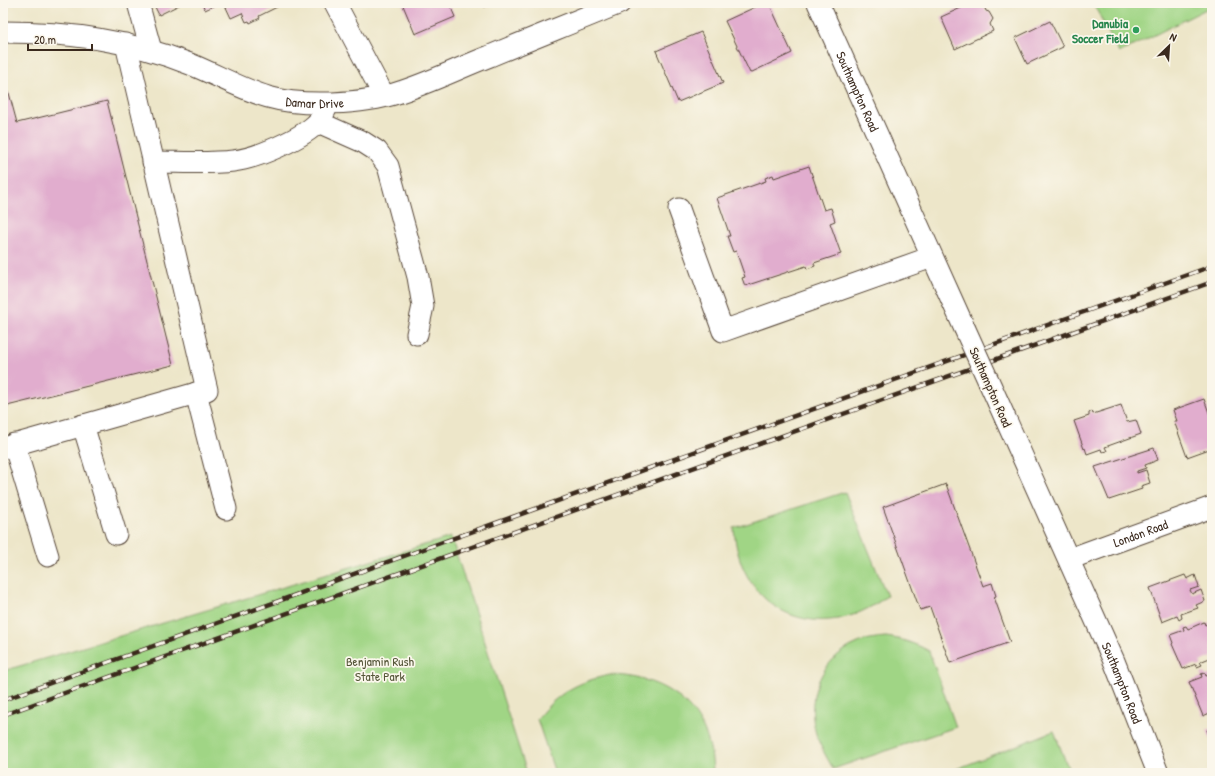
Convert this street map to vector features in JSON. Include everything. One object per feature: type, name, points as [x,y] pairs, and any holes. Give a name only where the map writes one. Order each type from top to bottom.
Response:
[{"type":"street","points":[[138,3],[151,50]]},
{"type":"street","points":[[335,3],[384,96]]},
{"type":"street","name":"Damar Drive","points":[[3,32],[48,32],[103,39],[151,50],[269,97],[309,103],[330,103],[350,102],[396,94],[620,3]]},
{"type":"street","name":"Southampton Road","points":[[818,3],[1069,559],[1114,661],[1158,773]]},
{"type":"street","points":[[48,556],[9,446],[207,390],[126,44]]},
{"type":"street","points":[[153,162],[234,161],[258,155],[283,144],[318,122],[330,103]]},
{"type":"street","points":[[318,122],[363,142],[377,152],[388,166],[419,284],[423,306],[417,334]]},
{"type":"street","points":[[679,210],[723,331],[932,257]]},
{"type":"street","points":[[196,393],[226,509]]},
{"type":"street","points":[[83,425],[116,534]]},
{"type":"street","name":"London Road","points":[[1069,559],[1212,507]]},
{"type":"green space","name":"Danubia Soccer Field","points":[[1093,3],[1212,3],[1212,6],[1119,53]]},
{"type":"green space","points":[[845,492],[887,596],[862,611],[836,619],[811,620],[788,613],[767,601],[751,582],[739,557],[734,528]]},
{"type":"green space","name":"Benjamin Rush State Park","points":[[451,537],[527,773],[3,773],[3,671]]},
{"type":"green space","points":[[886,637],[908,642],[929,651],[956,727],[833,769],[818,740],[815,730],[813,704],[819,680],[826,668],[844,650],[863,641]]},
{"type":"green space","points":[[610,675],[632,677],[651,682],[669,690],[684,702],[696,715],[705,732],[711,751],[713,773],[555,773],[537,719],[552,702],[569,690],[588,681]]},
{"type":"green space","points":[[1054,731],[1070,773],[946,773]]},
{"type":"building","points":[[153,3],[183,3],[159,15]]},
{"type":"building","points":[[202,3],[220,3],[205,10]]},
{"type":"building","points":[[224,3],[285,3],[259,16],[260,18],[250,23],[249,21],[246,22],[242,13],[231,18]]},
{"type":"building","points":[[402,3],[449,3],[455,17],[415,34]]},
{"type":"building","points":[[482,3],[492,3],[484,7]]},
{"type":"building","points":[[764,3],[769,3],[792,53],[750,73],[725,21]]},
{"type":"building","points":[[972,3],[972,5],[975,4],[977,6],[983,4],[986,11],[989,12],[993,19],[990,24],[993,31],[955,49],[941,17]]},
{"type":"building","points":[[1050,21],[1063,47],[1027,64],[1015,38]]},
{"type":"building","points":[[701,32],[723,83],[678,102],[656,51]]},
{"type":"building","points":[[9,93],[17,123],[107,101],[173,365],[3,407],[3,95]]},
{"type":"building","points":[[809,166],[824,210],[831,208],[835,221],[830,223],[841,254],[814,263],[815,266],[807,269],[806,266],[745,286],[742,278],[745,277],[736,251],[733,252],[727,236],[730,236],[717,198],[766,181],[765,178],[773,175],[774,178]]},
{"type":"building","points":[[1204,399],[1212,421],[1212,448],[1187,457],[1174,421],[1177,421],[1173,410]]},
{"type":"building","points":[[1121,405],[1127,422],[1136,420],[1141,434],[1105,447],[1107,451],[1102,452],[1101,449],[1087,454],[1074,421],[1089,416],[1089,413],[1092,411],[1093,414]]},
{"type":"building","points":[[1154,448],[1158,460],[1145,465],[1146,468],[1137,471],[1137,473],[1146,470],[1150,483],[1141,486],[1142,489],[1109,500],[1095,467]]},
{"type":"building","points":[[946,484],[983,586],[992,583],[996,596],[994,597],[1010,642],[950,663],[930,607],[920,610],[883,507]]},
{"type":"building","points":[[1185,575],[1187,579],[1195,575],[1199,587],[1190,590],[1192,594],[1201,590],[1205,601],[1196,605],[1198,608],[1181,614],[1182,618],[1179,620],[1177,616],[1162,622],[1150,588]]},
{"type":"building","points":[[1204,622],[1205,625],[1212,622],[1212,637],[1210,638],[1212,639],[1212,657],[1200,662],[1202,665],[1197,667],[1196,664],[1183,669],[1172,644],[1170,635],[1184,630],[1183,627],[1186,626],[1188,629]]},
{"type":"building","points":[[1205,673],[1206,676],[1212,674],[1212,712],[1203,716],[1189,682],[1202,677],[1201,674]]},
{"type":"building","points":[[1212,728],[1212,742],[1207,730]]},
{"type":"railway","points":[[3,700],[1212,266]]},
{"type":"railway","points":[[3,715],[1212,282]]},
{"type":"place","name":"Danubia Soccer Field","points":[[1136,30]]}]
